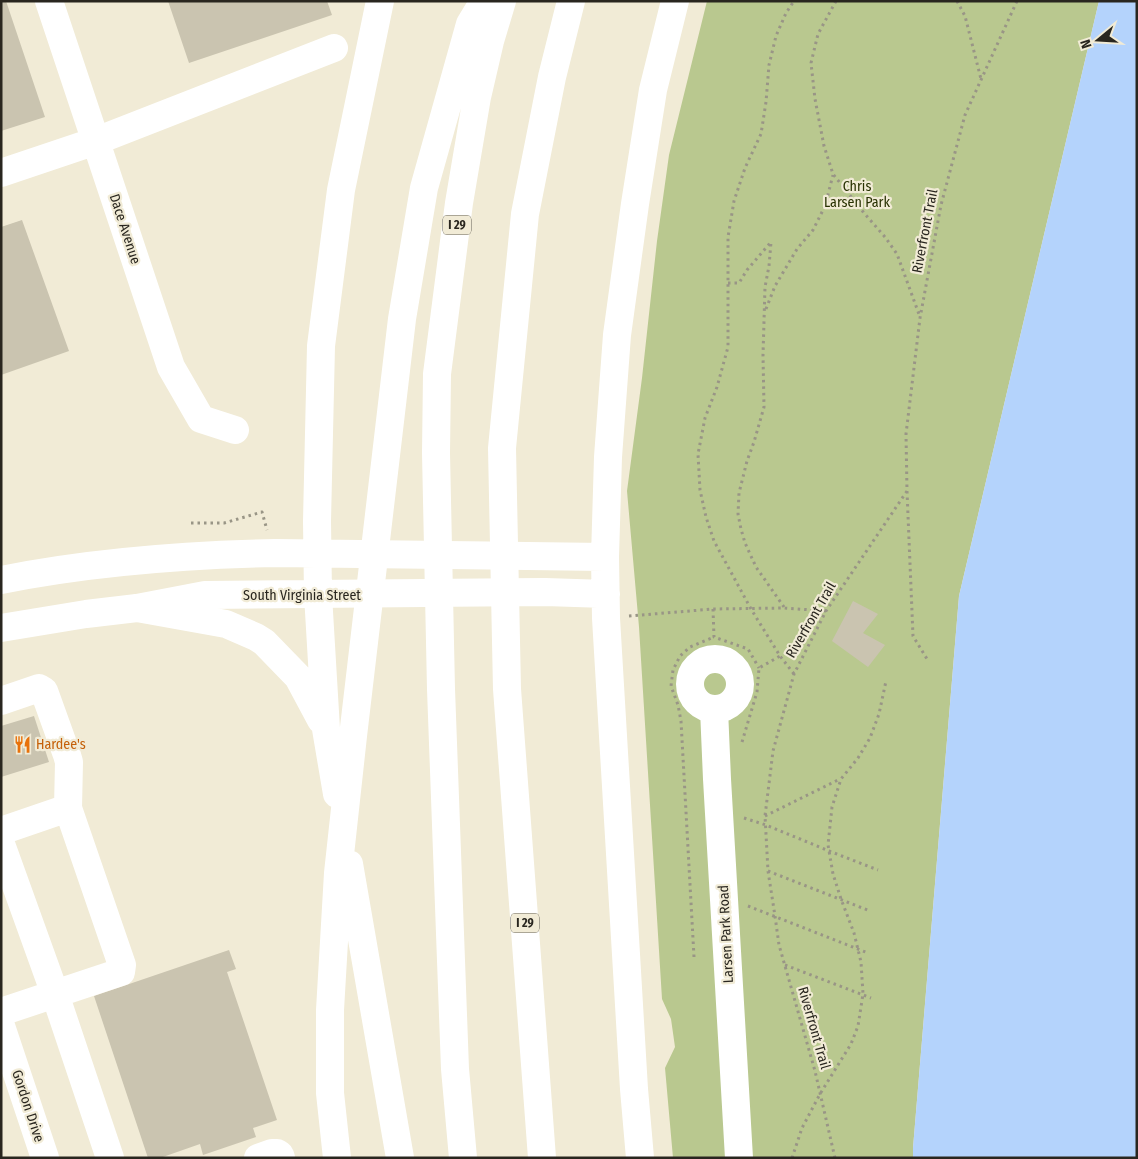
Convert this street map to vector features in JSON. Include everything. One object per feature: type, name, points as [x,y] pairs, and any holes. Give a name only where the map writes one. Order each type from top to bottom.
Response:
[{"type":"main road","name":"Dace Avenue","points":[[49,1],[171,367],[201,419],[235,430]]},
{"type":"main road","points":[[380,1],[341,190],[321,346],[316,554],[326,729],[400,1158]]},
{"type":"main road","points":[[337,1158],[330,1093],[330,1010],[338,873],[352,736],[402,319],[424,188],[470,24],[484,1]]},
{"type":"main road","name":"I 29","points":[[463,1158],[455,1069],[441,689],[436,453],[437,374],[460,203],[477,97],[490,41],[502,1]]},
{"type":"main road","name":"I 29","points":[[542,1158],[507,689],[502,448],[525,214],[552,77],[571,1]]},
{"type":"main road","points":[[640,1158],[606,618],[605,557],[608,457],[617,335],[635,204],[653,90],[675,1]]},
{"type":"main road","points":[[1,173],[96,141],[334,48]]},
{"type":"main road","points":[[1,580],[105,564],[224,554],[605,557]]},
{"type":"main road","name":"South Virginia Street","points":[[1,628],[137,608],[205,595],[545,592],[606,594]]},
{"type":"main road","points":[[137,608],[226,624],[264,642],[298,677],[326,729]]},
{"type":"main road","points":[[1,701],[39,688],[44,691],[69,762],[68,808],[122,964],[121,972],[1,1012]]},
{"type":"main road","name":"Larsen Park Road","points":[[714,709],[739,1158]]},
{"type":"main road","points":[[1,831],[68,808]]},
{"type":"main road","points":[[1,844],[12,909],[55,994],[110,1158]]},
{"type":"main road","name":"Gordon Drive","points":[[1,1026],[45,1158]]},
{"type":"main road","points":[[258,1158],[277,1153],[281,1158]]},
{"type":"path","points":[[794,1],[786,13],[776,36],[768,65],[766,102],[761,134],[745,168],[734,201],[728,237],[728,347],[717,387],[705,418],[698,454],[700,490],[714,541],[780,656],[794,674]]},
{"type":"path","points":[[836,1],[818,34],[811,64],[814,98],[824,146],[833,174],[897,254],[920,318]]},
{"type":"path","points":[[957,1],[965,16],[982,80]]},
{"type":"path","name":"Riverfront Trail","points":[[835,1158],[815,1071],[779,945],[768,871],[765,816],[773,751],[794,674],[826,611],[907,491],[906,434],[920,318],[940,205],[965,116],[1017,1]]},
{"type":"path","points":[[765,312],[775,286],[797,249],[813,230],[825,206],[833,174]]},
{"type":"path","points":[[728,283],[739,283],[747,270],[771,242],[764,287],[764,407],[738,493],[738,514],[740,529],[756,567],[784,608]]},
{"type":"path","points":[[907,491],[913,636],[927,659]]},
{"type":"path","points":[[713,609],[714,636]]},
{"type":"path","points":[[694,957],[681,721],[678,705],[671,686],[673,670],[680,656],[690,647],[714,636],[748,649],[759,668]]},
{"type":"path","points":[[792,1158],[802,1128],[820,1094],[851,1044],[858,1026],[863,994],[861,962],[854,933],[833,874],[828,845],[832,807],[841,779],[858,758],[870,738],[879,714],[886,681]]},
{"type":"path","points":[[765,816],[841,779]]},
{"type":"path","points":[[736,815],[766,825],[878,870]]},
{"type":"path","points":[[768,871],[870,910]]},
{"type":"path","points":[[740,903],[868,953]]},
{"type":"path","points":[[785,965],[871,998]]},
{"type":"green space","name":"Chris Larsen Park","points":[[707,1],[1099,1],[959,596],[913,1158],[673,1158],[665,1068],[675,1047],[671,1019],[662,999],[639,627],[627,491],[669,155]]},
{"type":"water","points":[[1099,1],[1137,1],[1137,1158],[913,1158],[959,596]]},
{"type":"building","points":[[1,1],[6,1],[45,117],[1,131]]},
{"type":"building","points":[[168,1],[327,1],[332,15],[189,63]]},
{"type":"building","points":[[22,220],[69,351],[1,375],[1,227]]},
{"type":"building","points":[[853,601],[878,614],[863,633],[885,645],[868,667],[832,641]]},
{"type":"building","name":"Hardee's","points":[[34,716],[49,762],[1,777],[1,726]]},
{"type":"building","points":[[229,950],[236,969],[227,972],[277,1120],[253,1128],[256,1137],[203,1155],[200,1144],[160,1158],[148,1158],[94,996]]},
{"type":"place","name":"Hardee's","points":[[22,744]]}]
